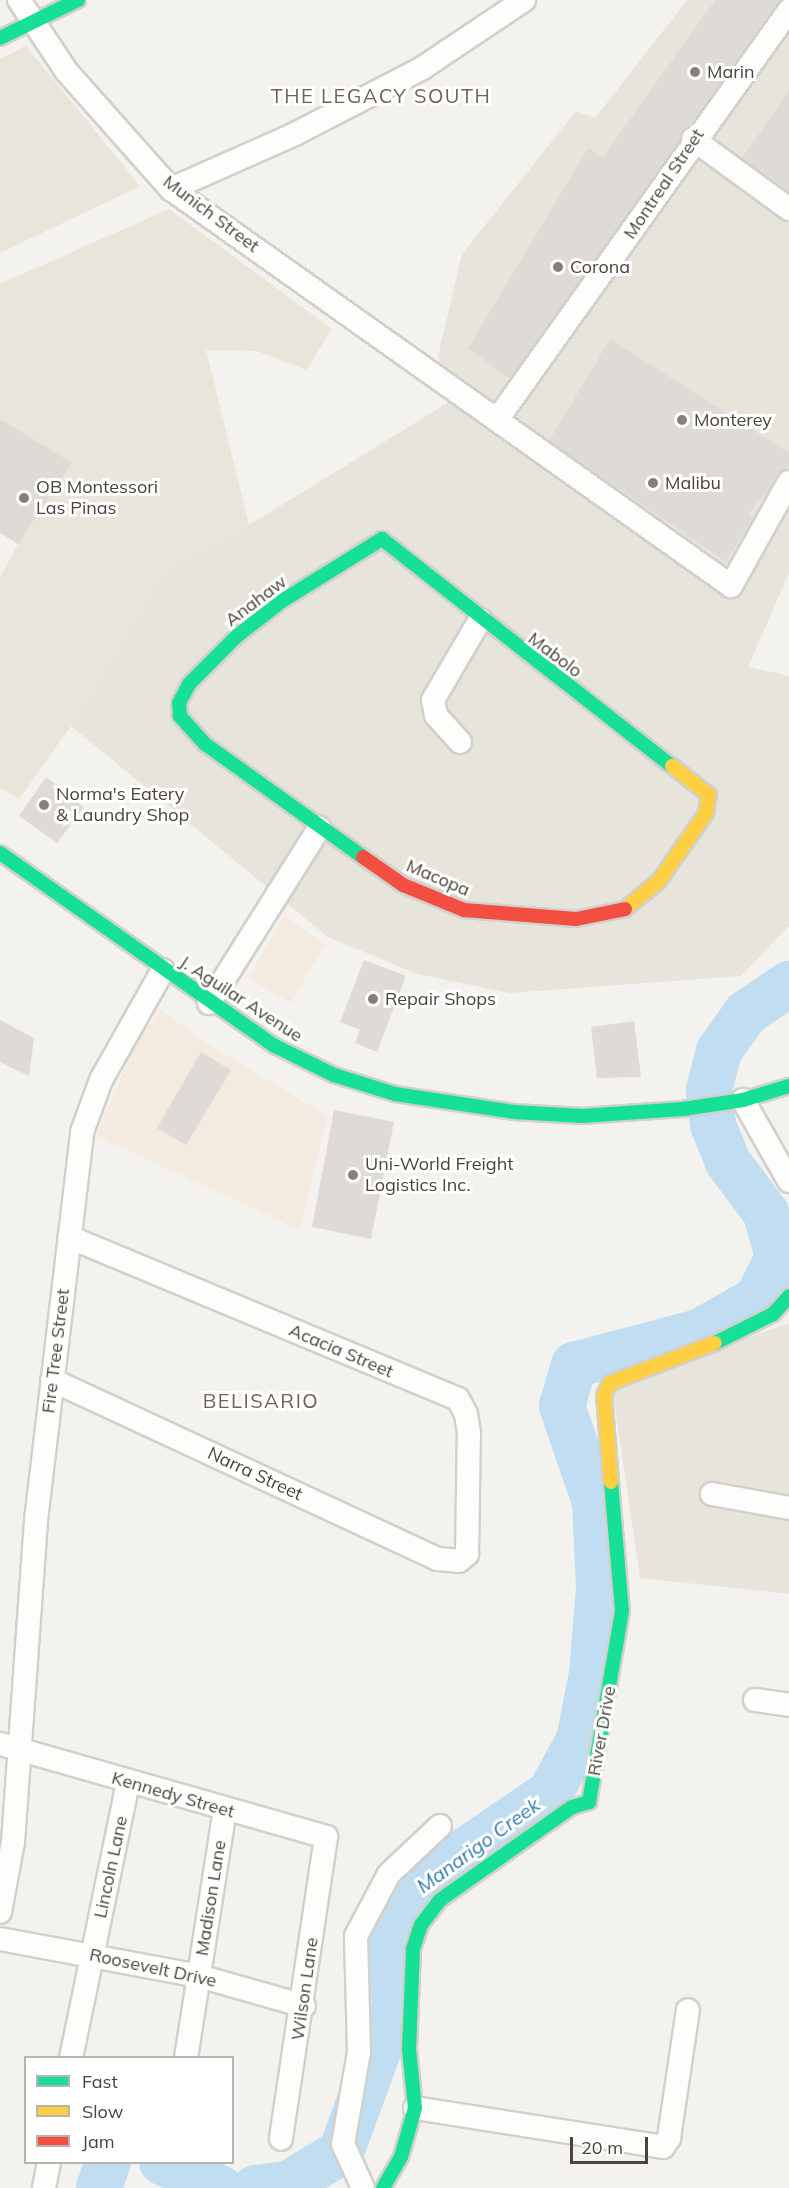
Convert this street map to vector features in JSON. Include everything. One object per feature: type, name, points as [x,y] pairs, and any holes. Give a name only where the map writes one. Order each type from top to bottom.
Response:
[{"type":"street","name":"Munich Street","points":[[19,0],[30,23],[67,72],[171,189],[499,417],[731,586],[789,482]]},
{"type":"street","points":[[0,38],[78,0]]},
{"type":"street","points":[[171,189],[295,134],[421,69],[524,0]]},
{"type":"street","name":"Montreal Street","points":[[499,417],[605,273],[693,139],[789,10]]},
{"type":"street","points":[[693,139],[789,209]]},
{"type":"street","name":"Mabolo","points":[[382,539],[480,620],[709,795]]},
{"type":"street","name":"Anahaw","points":[[180,716],[179,703],[189,684],[237,636],[282,601],[382,539]]},
{"type":"street","points":[[460,742],[436,715],[433,700],[480,620]]},
{"type":"street","name":"Macopa","points":[[180,716],[205,744],[319,828],[403,885],[464,910],[576,919],[627,909],[642,897],[706,813],[709,795]]},
{"type":"street","points":[[209,1003],[319,828]]},
{"type":"street","name":"J. Aguilar Avenue","points":[[0,853],[209,1003],[275,1046],[334,1075],[395,1094],[514,1112],[582,1116],[678,1109],[738,1101]]},
{"type":"street","name":"Fire Tree Street","points":[[0,1912],[10,1748],[82,1132],[90,1107],[163,970]]},
{"type":"street","points":[[789,1086],[738,1101],[789,1181]]},
{"type":"street","name":"Acacia Street","points":[[69,1237],[458,1400],[466,1414],[469,1433],[471,1542],[459,1562]]},
{"type":"street","name":"River Drive","points":[[383,2188],[401,2157],[415,2108],[409,2049],[413,1949],[421,1925],[440,1900],[572,1807],[589,1802],[622,1611],[604,1395],[610,1383],[738,1335],[773,1314],[789,1296]]},
{"type":"street","name":"Narra Street","points":[[52,1380],[438,1559],[459,1562]]},
{"type":"street","points":[[712,1494],[789,1508]]},
{"type":"street","points":[[755,1700],[789,1706]]},
{"type":"street","name":"Kennedy Street","points":[[10,1748],[326,1837]]},
{"type":"street","name":"Lincoln Lane","points":[[71,2056],[128,1782]]},
{"type":"street","name":"Madison Lane","points":[[186,2056],[225,1809]]},
{"type":"street","points":[[363,2188],[343,2144],[359,2052],[357,1936],[389,1874],[440,1826]]},
{"type":"street","name":"Wilson Lane","points":[[281,2139],[304,2006],[326,1837]]},
{"type":"street","name":"Roosevelt Drive","points":[[0,1939],[93,1954],[200,1976],[304,2006]]},
{"type":"street","points":[[415,2108],[663,2147],[669,2138],[688,2010]]},
{"type":"street","points":[[44,2188],[49,2164]]},
{"type":"shaded area","points":[[687,0],[789,0],[789,573],[748,667],[789,676],[789,926],[741,976],[510,993],[417,974],[328,937],[71,726],[166,570],[249,525],[449,402],[438,356],[462,254],[576,111],[595,118]]},
{"type":"shaded area","points":[[26,46],[140,186],[0,253],[0,59]]},
{"type":"shaded area","points":[[169,209],[332,329],[306,370],[257,351],[206,350],[249,525],[166,570],[71,726],[19,799],[0,787],[0,577],[18,544],[0,533],[0,284]]},
{"type":"shaded area","points":[[284,916],[325,944],[291,1003],[248,978]]},
{"type":"shaded area","points":[[161,1010],[208,1044],[327,1116],[300,1230],[96,1136],[135,1044]]},
{"type":"shaded area","points":[[789,1323],[789,1594],[640,1578],[612,1387]]},
{"type":"building","points":[[715,0],[779,0],[510,379],[468,348],[588,148],[603,157]]},
{"type":"building","points":[[789,91],[789,191],[742,158]]},
{"type":"building","points":[[610,339],[789,453],[789,466],[748,514],[753,518],[726,562],[549,441]]},
{"type":"building","name":"OB Montessori Las Pinas","points":[[0,419],[72,463],[18,544],[0,533]]},
{"type":"building","name":"Norma's Eatery & Laundry Shop","points":[[46,777],[84,807],[57,843],[19,816]]},
{"type":"building","name":"Repair Shops","points":[[364,960],[406,976],[377,1052],[355,1043],[360,1030],[340,1022]]},
{"type":"building","points":[[0,1020],[34,1038],[29,1076],[0,1062]]},
{"type":"building","points":[[634,1021],[641,1077],[597,1078],[591,1027]]},
{"type":"building","points":[[201,1052],[231,1070],[186,1145],[157,1128]]},
{"type":"building","name":"Uni-World Freight Logistics Inc.","points":[[334,1110],[394,1122],[371,1239],[312,1227]]},
{"type":"waterway","name":"Manarigo Creek","points":[[255,2188],[288,2184],[341,2152],[395,2005],[390,1940],[400,1903],[438,1869],[550,1793],[579,1740],[592,1674],[599,1589],[595,1502],[562,1406],[574,1365],[699,1332],[757,1299],[778,1257],[766,1213],[728,1162],[713,1125],[709,1090],[719,1051],[746,1013],[789,984]]},
{"type":"waterway","name":"Manarigo Creek","points":[[99,2188],[107,2164]]},
{"type":"waterway","name":"Manarigo Creek","points":[[166,2164],[220,2188]]},
{"type":"traffic: fast","points":[[0,38],[78,0]]},
{"type":"traffic: fast","points":[[382,539],[672,766]]},
{"type":"traffic: fast","points":[[363,857],[205,744],[180,716],[179,703],[189,684],[237,636],[282,601],[382,539]]},
{"type":"traffic: fast","points":[[0,853],[275,1046],[334,1075],[395,1094],[514,1112],[582,1116],[683,1109],[743,1100],[789,1086]]},
{"type":"traffic: fast","points":[[715,1343],[773,1314],[789,1296]]},
{"type":"traffic: fast","points":[[383,2188],[401,2157],[415,2108],[409,2049],[413,1949],[421,1925],[440,1900],[572,1807],[589,1802],[622,1611],[611,1482]]},
{"type":"traffic: slow","points":[[625,909],[659,881],[706,813],[709,795],[672,766]]},
{"type":"traffic: slow","points":[[611,1482],[604,1395],[610,1383],[715,1343]]},
{"type":"traffic: jam","points":[[363,857],[403,885],[464,910],[576,919],[625,909]]},
{"type":"place","name":"Marin","points":[[695,72]]},
{"type":"place","name":"Corona","points":[[558,267]]},
{"type":"place","name":"Monterey","points":[[682,420]]},
{"type":"place","name":"Malibu","points":[[653,483]]},
{"type":"place","name":"OB Montessori Las Pinas","points":[[24,498]]},
{"type":"place","name":"Norma's Eatery & Laundry Shop","points":[[44,805]]},
{"type":"place","name":"Repair Shops","points":[[373,999]]},
{"type":"place","name":"Uni-World Freight Logistics Inc.","points":[[353,1175]]},
{"type":"district","name":"THE LEGACY SOUTH","points":[[381,95]]},
{"type":"district","name":"BELISARIO","points":[[261,1400]]}]
